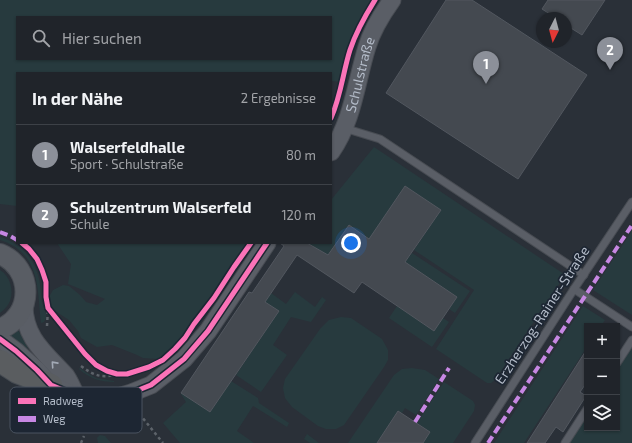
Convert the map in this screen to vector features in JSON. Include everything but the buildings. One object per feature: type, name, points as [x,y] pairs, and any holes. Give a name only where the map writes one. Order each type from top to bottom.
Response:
[{"type":"highway","points":[[0,361],[17,372],[51,386]]},
{"type":"main road","points":[[0,254],[18,267],[23,275],[26,285],[24,305],[18,317],[7,326],[0,329]]},
{"type":"street","name":"Schulstraße","points":[[332,150],[344,128],[367,45],[377,24],[392,0]]},
{"type":"street","points":[[142,389],[151,385],[184,359],[208,331],[266,244]]},
{"type":"street","points":[[24,305],[26,322],[30,334],[40,348],[67,378],[72,387]]},
{"type":"street","points":[[0,339],[16,351],[51,386]]},
{"type":"lane","points":[[344,128],[380,139],[584,275]]},
{"type":"lane","name":"Erzherzog-Rainer-Straße","points":[[475,443],[632,202]]},
{"type":"lane","points":[[574,289],[632,327]]},
{"type":"lane","points":[[620,359],[632,340]]},
{"type":"lane","points":[[565,443],[584,414]]},
{"type":"path","points":[[46,327],[48,308]]},
{"type":"path","points":[[80,365],[89,372],[97,375],[109,377],[117,374]]},
{"type":"path","points":[[142,417],[163,443]]},
{"type":"path","points":[[81,443],[84,436]]},
{"type":"green space","points":[[0,0],[376,0],[357,33],[350,64],[342,82],[332,81],[332,72],[16,72],[16,206],[0,204]]},
{"type":"green space","points":[[374,147],[564,274],[563,278],[495,380],[491,383],[487,383],[436,349],[474,290],[414,250],[441,210],[405,186],[380,223],[387,251],[349,225],[328,255],[309,244],[332,244],[332,199]]},
{"type":"green space","points":[[632,231],[632,315],[593,290]]},
{"type":"green space","points":[[0,237],[22,249],[36,268],[42,302],[46,315],[44,322],[41,323],[37,285],[30,263],[23,254],[13,246],[0,240]]},
{"type":"green space","points":[[58,244],[247,244],[189,339],[169,354],[158,359],[143,358],[112,345],[97,347],[81,338],[78,331],[69,320],[49,307],[48,299],[53,290],[63,285],[69,286],[86,302],[97,305],[105,299],[68,284],[71,264]]},
{"type":"green space","points":[[412,253],[470,291],[455,313],[449,309],[457,297],[405,262]]},
{"type":"green space","points":[[0,270],[9,280],[12,292],[9,303],[0,313]]},
{"type":"green space","points":[[295,292],[315,307],[322,297],[326,300],[311,322],[291,317],[273,345],[287,355],[261,392],[236,375],[278,312],[265,302],[271,293],[286,304]]},
{"type":"green space","points":[[397,306],[434,331],[443,318],[449,322],[432,347],[389,318]]},
{"type":"green space","points":[[583,306],[605,320],[603,323],[584,323],[584,352],[524,443],[494,443]]},
{"type":"green space","points":[[341,317],[351,318],[382,339],[388,350],[388,360],[344,425],[336,429],[326,429],[318,426],[292,407],[285,398],[283,388],[285,379],[320,329],[329,320]]},
{"type":"green space","points":[[18,330],[27,346],[27,350],[8,337]]},
{"type":"green space","points":[[632,340],[632,443],[565,443],[584,414],[584,431],[620,431],[620,358]]},
{"type":"green space","points":[[80,368],[96,378],[114,382],[95,379],[83,372],[79,369]]},
{"type":"green space","points":[[412,368],[425,370],[439,379],[416,415],[405,408],[402,413],[398,411],[377,443],[348,443],[394,375],[402,369]]},
{"type":"green space","points":[[231,381],[258,398],[259,403],[289,423],[287,427],[253,406],[237,431],[254,443],[180,443],[163,423],[186,402],[181,393],[210,412]]},
{"type":"green space","points":[[444,382],[473,401],[475,405],[474,411],[453,443],[423,443],[430,432],[417,423]]},
{"type":"green space","points":[[307,434],[319,443],[310,443],[304,439]]},
{"type":"green space","points":[[100,435],[105,436],[111,443],[98,443],[97,438]]},
{"type":"marked path","points":[[488,443],[632,225]]},
{"type":"marked path","points":[[0,232],[16,239]]},
{"type":"marked path","points":[[415,422],[449,368]]},
{"type":"cycle path","points":[[332,115],[352,43],[375,0]]},
{"type":"cycle path","points":[[23,244],[37,259],[42,270],[46,282],[48,308],[85,354],[96,365],[117,374],[127,374],[149,367],[163,360],[175,349],[185,338],[214,298],[250,244]]},
{"type":"cycle path","points":[[142,389],[151,385],[184,359],[208,331],[266,244]]},
{"type":"cycle path","points":[[0,339],[16,351],[51,385],[56,387]]},
{"type":"place","name":"Schulzentrum Walserfeld","points":[[610,70]]},
{"type":"place","name":"Walserfeldhalle","points":[[486,84]]}]
